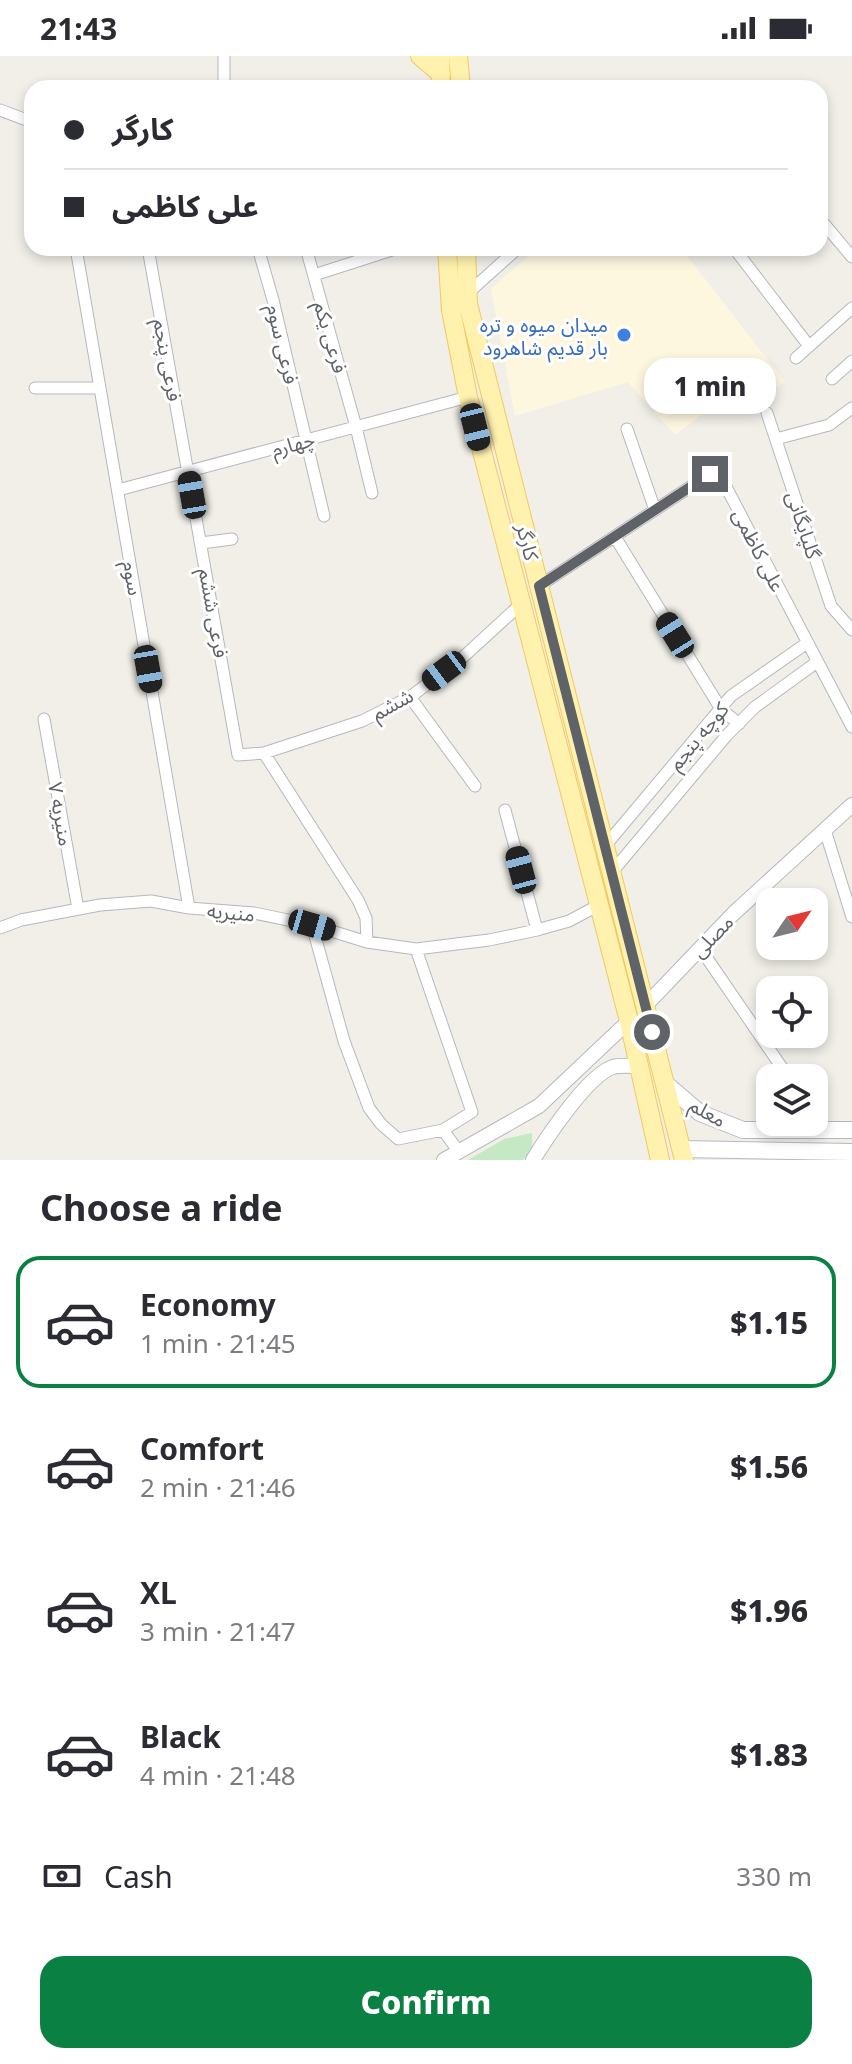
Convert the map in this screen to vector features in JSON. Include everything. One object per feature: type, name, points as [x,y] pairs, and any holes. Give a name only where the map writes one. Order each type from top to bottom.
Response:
[{"type":"main road","points":[[420,56],[441,73]]},
{"type":"main road","points":[[458,56],[460,80]]},
{"type":"main road","name":"کارگر","points":[[448,256],[451,310],[468,397],[629,1021],[659,1154]]},
{"type":"main road","name":"کارگر","points":[[466,256],[468,304],[682,1154]]},
{"type":"main road","points":[[629,1021],[645,1006]]},
{"type":"main road","name":"معلم","points":[[665,1083],[700,1113],[743,1130],[756,1130]]},
{"type":"main road","name":"معلم","points":[[828,1130],[852,1130]]},
{"type":"main road","name":"معلم","points":[[682,1154],[852,1152]]},
{"type":"main road","points":[[659,1154],[682,1154]]},
{"type":"street","points":[[224,56],[224,80]]},
{"type":"street","points":[[0,110],[24,119]]},
{"type":"street","points":[[828,228],[852,257]]},
{"type":"street","name":"سوم","points":[[77,256],[189,908]]},
{"type":"street","name":"فرعی پنجم","points":[[149,256],[188,472]]},
{"type":"street","name":"فرعی سوم","points":[[260,256],[324,516]]},
{"type":"street","name":"فرعی یکم","points":[[308,256],[372,493]]},
{"type":"street","points":[[314,275],[373,256]]},
{"type":"street","points":[[468,293],[509,256]]},
{"type":"street","points":[[740,256],[809,346]]},
{"type":"street","points":[[796,358],[852,308]]},
{"type":"street","points":[[832,379],[852,361]]},
{"type":"street","points":[[35,388],[100,388]]},
{"type":"street","name":"چهارم","points":[[118,490],[468,397]]},
{"type":"street","points":[[776,439],[829,425],[852,408]]},
{"type":"street","name":"گلپایگانی","points":[[767,413],[831,606],[852,630]]},
{"type":"street","points":[[627,429],[655,510]]},
{"type":"street","name":"فرعی ششم","points":[[188,472],[238,755]]},
{"type":"street","name":"علی کاظمی","points":[[539,586],[710,474],[724,483],[852,727]]},
{"type":"street","points":[[615,537],[721,709],[739,724]]},
{"type":"street","points":[[201,543],[232,539]]},
{"type":"street","name":"ششم","points":[[238,755],[264,753],[362,721],[410,697],[461,659],[521,604]]},
{"type":"street","name":"کوچه پنجم","points":[[605,846],[731,696],[807,643]]},
{"type":"street","points":[[612,872],[755,707],[817,662]]},
{"type":"street","points":[[410,697],[475,786]]},
{"type":"street","name":"منیریه ۷","points":[[44,719],[78,909]]},
{"type":"street","points":[[264,753],[358,900],[366,918],[367,942]]},
{"type":"street","name":"مصلی","points":[[645,1006],[733,914],[852,805]]},
{"type":"street","points":[[505,810],[537,930]]},
{"type":"street","points":[[825,830],[852,917]]},
{"type":"street","name":"منیریه","points":[[0,928],[21,920],[100,905],[151,901],[189,908],[254,913],[312,925],[367,942],[416,949],[489,940],[537,930],[569,921],[599,905]]},
{"type":"street","points":[[312,925],[344,1041],[369,1108],[398,1139],[443,1130],[472,1112],[416,949]]},
{"type":"street","points":[[700,948],[779,1064]]},
{"type":"street","points":[[444,1160],[539,1106],[629,1021]]},
{"type":"street","points":[[533,1160],[592,1080],[613,1067],[639,1066]]},
{"type":"street","points":[[443,1130],[459,1152]]},
{"type":"shaded area","name":"میدان میوه و تره بار قدیم شاهرود","points":[[528,256],[687,256],[785,382],[751,403],[703,414],[675,435],[628,382],[515,416],[491,289]]},
{"type":"green space","points":[[532,1133],[532,1150],[523,1160],[468,1160],[504,1139]]},
{"type":"place","name":"میدان میوه و تره بار قدیم شاهرود","points":[[624,335]]},
{"type":"route","points":[[652,1032],[539,586],[710,474]]}]
